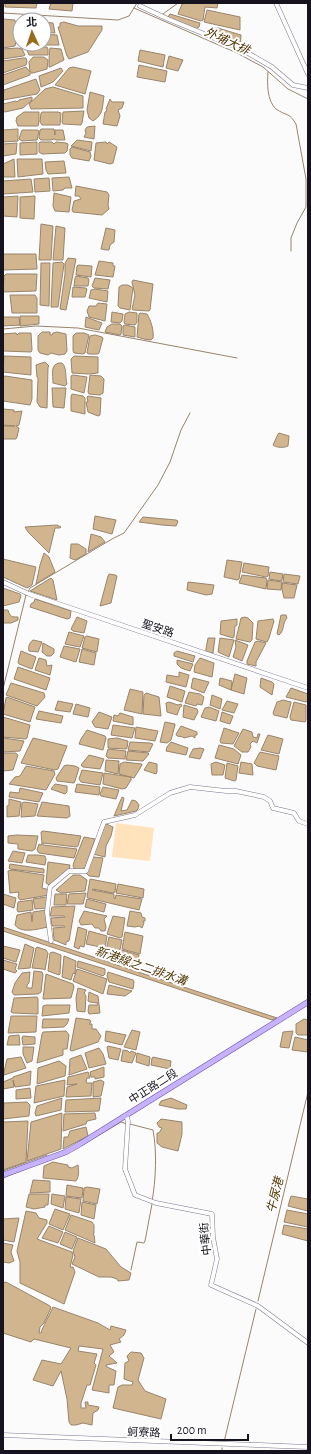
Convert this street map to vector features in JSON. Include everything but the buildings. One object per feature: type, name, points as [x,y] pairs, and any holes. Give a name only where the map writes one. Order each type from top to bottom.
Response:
[{"type":"main road","name":"中正路二段","points":[[3,1175],[66,1152],[308,1002]]},
{"type":"street","points":[[276,3],[308,74]]},
{"type":"street","points":[[140,6],[241,49],[272,67],[293,85],[308,88]]},
{"type":"street","name":"聖安路","points":[[3,582],[29,594],[308,688]]},
{"type":"street","points":[[51,940],[46,912],[50,887],[69,871],[86,871],[104,822],[135,815],[170,793],[190,787],[226,792],[236,791],[264,797],[270,802],[273,808],[294,813],[300,821],[308,824]]},
{"type":"street","name":"中華街","points":[[126,1115],[128,1122],[125,1169],[135,1195],[156,1203],[212,1214],[216,1259],[211,1285],[258,1306],[308,1342]]},
{"type":"street","name":"蚵寮路","points":[[3,1435],[308,1447]]},
{"type":"shaded area","points":[[116,823],[154,828],[150,861],[112,857]]},
{"type":"water","points":[[5,3],[37,3],[36,8],[5,7]]},
{"type":"water","points":[[51,3],[73,3],[72,11],[49,9]]},
{"type":"water","points":[[218,3],[217,8],[205,7],[203,20],[201,21],[178,14],[182,4]]},
{"type":"water","points":[[207,10],[240,17],[240,30],[204,22]]},
{"type":"water","points":[[170,14],[200,23],[199,27],[195,29],[168,18]]},
{"type":"water","points":[[3,19],[12,20],[12,46],[3,48]]},
{"type":"water","points":[[64,22],[78,26],[102,26],[102,30],[88,52],[69,59],[58,27],[60,27],[60,23]]},
{"type":"water","points":[[52,23],[53,23],[55,33],[52,33]]},
{"type":"water","points":[[210,28],[218,28],[241,35],[240,48],[208,34]]},
{"type":"water","points":[[52,35],[57,35],[59,45],[52,45]]},
{"type":"water","points":[[12,48],[12,52],[24,52],[25,55],[3,59],[3,49]]},
{"type":"water","points":[[52,48],[61,49],[64,60],[49,67],[49,52],[52,52]]},
{"type":"water","points":[[140,50],[165,55],[163,67],[138,61]]},
{"type":"water","points":[[28,52],[48,52],[48,55],[29,55]]},
{"type":"water","points":[[169,56],[183,60],[178,71],[166,68]]},
{"type":"water","points":[[33,57],[44,57],[48,60],[47,69],[30,73],[30,75],[3,85],[3,75],[26,67],[30,72],[29,62]]},
{"type":"water","points":[[26,58],[26,65],[3,73],[3,61]]},
{"type":"water","points":[[139,65],[167,71],[165,82],[137,77]]},
{"type":"water","points":[[73,67],[91,71],[85,94],[55,85],[69,68]]},
{"type":"water","points":[[61,68],[63,71],[53,82],[41,87],[39,76]]},
{"type":"water","points":[[36,79],[40,90],[37,94],[3,100],[4,90]]},
{"type":"water","points":[[53,87],[83,96],[83,108],[31,109],[29,104],[45,89]]},
{"type":"water","points":[[90,92],[104,96],[101,113],[93,121],[89,118],[87,110]]},
{"type":"water","points":[[32,97],[32,100],[23,108],[5,112],[3,111],[3,104],[17,102],[19,100]]},
{"type":"water","points":[[110,99],[112,102],[124,102],[122,108],[118,110],[120,116],[117,126],[103,124],[105,112],[107,111],[106,109]]},
{"type":"water","points":[[84,111],[81,125],[63,124],[63,112]]},
{"type":"water","points":[[24,112],[39,112],[38,126],[18,126],[16,121],[17,117]]},
{"type":"water","points":[[42,112],[61,113],[60,125],[42,125],[40,122]]},
{"type":"water","points":[[95,126],[94,139],[84,137],[87,127]]},
{"type":"water","points":[[18,129],[18,141],[3,142],[3,130]]},
{"type":"water","points":[[41,129],[54,129],[55,135],[55,130],[63,130],[65,140],[41,140],[39,138]]},
{"type":"water","points":[[22,130],[39,131],[37,140],[22,141],[19,139]]},
{"type":"water","points":[[77,140],[92,142],[91,151],[71,146]]},
{"type":"water","points":[[37,142],[37,154],[20,155],[20,143]]},
{"type":"water","points":[[40,142],[52,142],[54,144],[56,142],[66,143],[68,144],[67,151],[65,153],[42,154],[39,152]]},
{"type":"water","points":[[106,142],[107,144],[109,142],[117,147],[113,163],[110,164],[94,160],[96,143]]},
{"type":"water","points":[[17,143],[16,154],[3,156],[3,144]]},
{"type":"water","points":[[72,147],[90,152],[91,156],[89,161],[72,158],[70,155],[70,149]]},
{"type":"water","points":[[14,159],[15,177],[3,177],[3,164]]},
{"type":"water","points":[[17,159],[42,159],[43,174],[18,177]]},
{"type":"water","points":[[64,161],[66,173],[48,174],[45,162]]},
{"type":"water","points":[[69,177],[72,188],[53,191],[52,178]]},
{"type":"water","points":[[49,178],[50,191],[35,192],[34,179]]},
{"type":"water","points":[[31,179],[33,192],[3,194],[3,181]]},
{"type":"water","points":[[76,186],[107,192],[109,195],[109,209],[102,215],[73,212],[74,201],[81,199],[79,196],[75,196]]},
{"type":"water","points":[[54,193],[71,197],[69,212],[55,211],[53,206]]},
{"type":"water","points":[[18,196],[17,217],[3,216],[3,197]]},
{"type":"water","points":[[35,196],[34,219],[20,218],[20,197]]},
{"type":"water","points":[[41,224],[53,226],[51,260],[39,260]]},
{"type":"water","points":[[56,226],[65,228],[63,260],[53,260]]},
{"type":"water","points":[[106,228],[115,230],[114,242],[110,245],[109,250],[101,249]]},
{"type":"water","points":[[3,254],[36,254],[37,269],[3,270]]},
{"type":"water","points":[[68,258],[76,259],[66,310],[60,309],[65,263]]},
{"type":"water","points":[[99,261],[113,263],[113,266],[115,266],[113,277],[95,275]]},
{"type":"water","points":[[62,262],[64,264],[58,307],[51,307],[53,263]]},
{"type":"water","points":[[41,263],[50,263],[49,306],[40,305]]},
{"type":"water","points":[[78,265],[92,266],[91,277],[76,275]]},
{"type":"water","points":[[6,274],[37,274],[36,291],[3,292],[4,276]]},
{"type":"water","points":[[76,276],[88,278],[88,286],[74,286]]},
{"type":"water","points":[[95,278],[110,280],[108,289],[94,288],[92,286]]},
{"type":"water","points":[[133,280],[153,284],[149,311],[132,309],[135,295],[132,282]]},
{"type":"water","points":[[122,285],[128,285],[133,288],[130,310],[120,308],[118,306],[119,287]]},
{"type":"water","points":[[73,287],[86,288],[85,297],[72,297]]},
{"type":"water","points":[[95,289],[108,291],[107,302],[89,298],[91,290]]},
{"type":"water","points":[[10,295],[35,295],[37,298],[37,313],[12,313]]},
{"type":"water","points":[[98,303],[107,304],[105,321],[89,317],[87,311],[89,306],[96,306]]},
{"type":"water","points":[[112,312],[123,314],[122,321],[120,323],[111,322]]},
{"type":"water","points":[[129,312],[137,313],[137,322],[135,325],[125,324],[124,322],[125,314]]},
{"type":"water","points":[[140,313],[147,314],[150,320],[153,332],[153,338],[151,340],[137,337]]},
{"type":"water","points":[[20,316],[39,316],[39,324],[20,326]]},
{"type":"water","points":[[3,317],[19,317],[20,325],[3,326]]},
{"type":"water","points":[[86,317],[102,323],[99,330],[85,327]]},
{"type":"water","points":[[112,324],[120,324],[122,326],[120,335],[105,332],[107,327]]},
{"type":"water","points":[[123,326],[135,327],[135,337],[123,335]]},
{"type":"water","points":[[42,332],[50,332],[50,335],[57,332],[66,334],[67,351],[65,354],[59,355],[51,353],[48,355],[40,353],[38,350],[38,336]]},
{"type":"water","points":[[16,333],[17,335],[19,333],[31,333],[31,352],[3,351],[3,334]]},
{"type":"water","points":[[76,333],[84,333],[89,335],[85,353],[83,354],[74,353],[73,351],[73,336]]},
{"type":"water","points":[[95,335],[103,338],[99,353],[89,354],[87,353],[90,336]]},
{"type":"water","points":[[4,356],[31,357],[31,375],[3,372]]},
{"type":"water","points":[[74,356],[98,357],[98,373],[72,373],[71,359]]},
{"type":"water","points":[[45,362],[49,366],[47,408],[40,407],[37,402],[38,378],[36,365]]},
{"type":"water","points":[[59,363],[62,363],[65,367],[67,384],[65,386],[53,383],[53,368]]},
{"type":"water","points":[[90,375],[101,376],[104,379],[103,393],[100,395],[89,394],[88,392]]},
{"type":"water","points":[[5,376],[32,380],[32,399],[30,405],[3,401],[3,377]]},
{"type":"water","points":[[71,376],[87,377],[84,393],[71,389]]},
{"type":"water","points":[[52,388],[66,388],[64,408],[53,407]]},
{"type":"water","points":[[72,394],[83,396],[85,398],[85,414],[71,411]]},
{"type":"water","points":[[88,396],[101,398],[100,415],[98,416],[88,412],[86,402],[88,402]]},
{"type":"water","points":[[3,409],[14,410],[14,412],[22,411],[19,425],[16,426],[19,428],[16,439],[3,439],[3,426],[15,426],[3,425]]},
{"type":"water","points":[[279,433],[289,436],[288,446],[276,447],[273,445]]},
{"type":"water","points":[[95,516],[116,520],[112,534],[93,529]]},
{"type":"water","points":[[143,517],[178,521],[176,526],[139,522]]},
{"type":"water","points":[[57,525],[61,527],[55,528],[49,553],[25,527]]},
{"type":"water","points":[[91,534],[101,537],[105,542],[88,552]]},
{"type":"water","points":[[71,544],[78,544],[86,549],[86,554],[75,560],[70,558]]},
{"type":"water","points":[[44,553],[49,557],[55,572],[36,584],[40,565]]},
{"type":"water","points":[[3,559],[36,567],[32,585],[27,588],[3,577]]},
{"type":"water","points":[[227,560],[242,562],[239,579],[237,580],[224,577]]},
{"type":"water","points":[[244,563],[269,567],[268,576],[266,577],[242,572]]},
{"type":"water","points":[[270,572],[283,574],[282,580],[269,579]]},
{"type":"water","points":[[109,574],[117,576],[111,603],[100,606],[108,576]]},
{"type":"water","points":[[284,574],[300,576],[298,584],[283,582]]},
{"type":"water","points":[[242,575],[266,578],[266,589],[239,583]]},
{"type":"water","points":[[51,578],[53,580],[57,600],[30,591]]},
{"type":"water","points":[[268,580],[282,582],[281,590],[267,589]]},
{"type":"water","points":[[188,582],[214,585],[212,594],[206,595],[187,590]]},
{"type":"water","points":[[282,583],[297,585],[294,598],[284,598]]},
{"type":"water","points":[[3,588],[20,594],[21,596],[19,602],[3,606]]},
{"type":"water","points":[[35,599],[71,611],[70,618],[67,619],[30,607]]},
{"type":"water","points":[[3,610],[8,610],[12,616],[18,617],[18,620],[11,623],[3,623]]},
{"type":"water","points":[[281,615],[286,615],[287,618],[279,635],[277,634]]},
{"type":"water","points":[[77,617],[87,621],[84,633],[73,631],[71,629]]},
{"type":"water","points":[[245,617],[253,623],[252,640],[250,642],[236,639],[241,618]]},
{"type":"water","points":[[237,619],[237,625],[235,626],[233,638],[220,634],[221,621]]},
{"type":"water","points":[[273,619],[274,621],[267,642],[256,639],[258,621]]},
{"type":"water","points":[[69,632],[84,636],[80,647],[65,644]]},
{"type":"water","points":[[87,636],[99,639],[97,652],[82,648],[85,637]]},
{"type":"water","points":[[208,638],[215,638],[213,653],[206,652]]},
{"type":"water","points":[[220,638],[234,640],[229,657],[218,652]]},
{"type":"water","points":[[33,640],[42,642],[38,652],[29,651],[29,645]]},
{"type":"water","points":[[235,640],[248,645],[242,661],[233,657],[236,647]]},
{"type":"water","points":[[258,641],[266,643],[256,662],[256,666],[247,664],[255,642]]},
{"type":"water","points":[[43,643],[54,649],[54,653],[51,656],[47,656],[42,652]]},
{"type":"water","points":[[64,646],[80,649],[76,662],[60,657]]},
{"type":"water","points":[[82,649],[96,653],[94,665],[79,662]]},
{"type":"water","points":[[21,651],[36,657],[32,669],[19,664],[18,662]]},
{"type":"water","points":[[177,651],[195,656],[193,662],[174,656],[174,653]]},
{"type":"water","points":[[39,658],[46,660],[47,666],[52,665],[50,675],[35,670]]},
{"type":"water","points":[[200,658],[214,663],[212,677],[194,672],[195,665]]},
{"type":"water","points":[[177,660],[193,664],[190,671],[181,668],[177,664]]},
{"type":"water","points":[[18,667],[50,678],[46,690],[14,679]]},
{"type":"water","points":[[179,672],[189,675],[186,687],[166,682],[167,675],[179,677]]},
{"type":"water","points":[[235,674],[247,678],[244,694],[231,690]]},
{"type":"water","points":[[193,678],[209,682],[204,693],[191,688]]},
{"type":"water","points":[[220,678],[232,681],[231,690],[219,685]]},
{"type":"water","points":[[261,678],[274,684],[272,695],[260,687]]},
{"type":"water","points":[[11,683],[44,693],[45,697],[37,706],[6,695]]},
{"type":"water","points":[[170,686],[185,691],[182,702],[167,697]]},
{"type":"water","points":[[291,688],[308,694],[308,701],[306,702],[286,697]]},
{"type":"water","points":[[130,689],[143,692],[142,714],[124,710]]},
{"type":"water","points":[[189,692],[200,694],[204,697],[202,705],[197,704],[196,706],[185,703]]},
{"type":"water","points":[[146,693],[159,697],[161,716],[143,714],[144,695]]},
{"type":"water","points":[[212,695],[222,699],[220,709],[210,705]]},
{"type":"water","points":[[7,697],[35,707],[30,722],[3,714]]},
{"type":"water","points":[[283,700],[291,702],[287,718],[274,715],[273,713],[277,702]]},
{"type":"water","points":[[58,701],[73,704],[70,712],[55,710]]},
{"type":"water","points":[[227,701],[238,704],[234,713],[222,710]]},
{"type":"water","points":[[169,702],[178,705],[181,704],[182,706],[180,707],[177,715],[167,712],[166,703]]},
{"type":"water","points":[[294,702],[306,705],[305,722],[291,720],[290,717]]},
{"type":"water","points":[[76,704],[90,708],[88,717],[73,714]]},
{"type":"water","points":[[184,705],[197,709],[198,712],[194,720],[183,717]]},
{"type":"water","points":[[209,707],[219,711],[216,721],[201,717],[205,708]]},
{"type":"water","points":[[39,711],[63,716],[61,723],[36,719]]},
{"type":"water","points":[[99,712],[112,717],[108,729],[95,727],[92,722]]},
{"type":"water","points":[[222,712],[233,716],[230,724],[220,721]]},
{"type":"water","points":[[120,713],[133,717],[133,725],[113,721],[114,715],[118,716]]},
{"type":"water","points":[[3,717],[30,725],[27,738],[3,737]]},
{"type":"water","points":[[165,722],[175,724],[171,740],[167,743],[160,742]]},
{"type":"water","points":[[113,725],[135,728],[132,738],[111,735]]},
{"type":"water","points":[[181,726],[197,732],[195,738],[192,736],[184,738],[177,736],[176,734]]},
{"type":"water","points":[[136,727],[158,731],[155,741],[135,738]]},
{"type":"water","points":[[224,728],[239,733],[233,744],[221,743],[220,741]]},
{"type":"water","points":[[243,729],[252,732],[253,737],[257,738],[258,734],[260,734],[257,743],[253,741],[250,744],[251,747],[248,752],[242,752],[234,746]]},
{"type":"water","points":[[87,730],[105,736],[106,738],[103,750],[79,744]]},
{"type":"water","points":[[268,735],[283,739],[279,754],[261,750]]},
{"type":"water","points":[[3,738],[24,741],[20,751],[3,752]]},
{"type":"water","points":[[33,738],[67,746],[58,769],[55,770],[21,763]]},
{"type":"water","points":[[117,738],[128,741],[126,749],[108,748],[108,739]]},
{"type":"water","points":[[130,742],[153,744],[149,752],[128,750]]},
{"type":"water","points":[[171,742],[188,748],[186,755],[166,751]]},
{"type":"water","points":[[219,745],[234,749],[241,755],[238,764],[215,758]]},
{"type":"water","points":[[108,749],[126,751],[125,759],[108,758],[106,756]]},
{"type":"water","points":[[193,749],[204,749],[200,759],[189,757]]},
{"type":"water","points":[[128,751],[149,754],[143,761],[126,760]]},
{"type":"water","points":[[260,752],[279,756],[276,770],[257,766],[254,763]]},
{"type":"water","points":[[3,753],[16,753],[18,755],[13,770],[3,771]]},
{"type":"water","points":[[89,755],[104,759],[100,769],[83,767],[81,765]]},
{"type":"water","points":[[106,760],[119,761],[118,774],[105,771]]},
{"type":"water","points":[[124,762],[142,764],[134,778],[119,774],[120,764]]},
{"type":"water","points":[[149,762],[157,764],[156,774],[144,770]]},
{"type":"water","points":[[216,762],[225,765],[223,775],[212,775],[211,764]]},
{"type":"water","points":[[241,762],[252,764],[253,775],[239,773]]},
{"type":"water","points":[[227,763],[238,766],[236,780],[234,781],[225,778]]},
{"type":"water","points":[[67,765],[79,768],[74,783],[57,781],[56,778],[64,766]]},
{"type":"water","points":[[26,766],[54,771],[55,774],[46,790],[9,784],[15,777],[20,776]]},
{"type":"water","points":[[82,770],[103,773],[100,785],[81,782],[79,779]]},
{"type":"water","points":[[104,773],[131,777],[131,780],[126,788],[122,789],[103,784]]},
{"type":"water","points":[[55,784],[67,786],[67,792],[65,794],[51,789]]},
{"type":"water","points":[[77,784],[100,787],[99,795],[75,792]]},
{"type":"water","points":[[103,787],[119,790],[116,799],[101,796],[100,794]]},
{"type":"water","points":[[20,788],[43,793],[39,802],[9,797],[10,792],[19,793]]},
{"type":"water","points":[[122,797],[124,798],[121,811],[127,810],[132,800],[136,801],[139,805],[138,809],[136,811],[114,816]]},
{"type":"water","points":[[9,799],[21,802],[19,816],[7,817],[7,806],[9,805]]},
{"type":"water","points":[[42,802],[69,806],[70,816],[67,818],[37,816]]},
{"type":"water","points":[[22,803],[38,804],[35,816],[21,817]]},
{"type":"water","points":[[104,823],[113,827],[111,836],[106,846],[105,857],[93,854]]},
{"type":"water","points":[[41,832],[81,836],[78,846],[76,847],[43,843],[43,845],[77,849],[74,858],[39,853],[37,850],[39,844],[41,845],[42,843]]},
{"type":"water","points":[[8,836],[38,836],[35,849],[32,851],[18,849],[18,844],[8,843]]},
{"type":"water","points":[[84,837],[95,839],[85,868],[75,870],[73,866],[74,862]]},
{"type":"water","points":[[13,851],[25,853],[22,863],[8,861]]},
{"type":"water","points":[[28,855],[45,856],[45,865],[26,862]]},
{"type":"water","points":[[93,857],[103,858],[99,877],[89,876],[86,873]]},
{"type":"water","points":[[48,862],[70,865],[69,871],[51,886],[46,883]]},
{"type":"water","points":[[10,864],[44,869],[44,873],[10,869]]},
{"type":"water","points":[[12,870],[44,875],[42,888],[50,890],[49,895],[20,900],[18,897],[19,892],[10,893],[8,871]]},
{"type":"water","points":[[73,875],[80,875],[87,880],[85,891],[61,893],[56,890]]},
{"type":"water","points":[[90,879],[116,884],[115,892],[113,893],[92,890],[114,894],[115,899],[116,895],[142,899],[139,910],[88,898]]},
{"type":"water","points":[[118,884],[144,889],[143,898],[116,893]]},
{"type":"water","points":[[86,893],[83,904],[67,904],[69,894]]},
{"type":"water","points":[[3,894],[16,898],[14,908],[3,904]]},
{"type":"water","points":[[55,894],[67,894],[66,905],[54,905]]},
{"type":"water","points":[[46,897],[49,899],[47,908],[35,909],[33,899]]},
{"type":"water","points":[[87,899],[106,904],[104,912],[85,907]]},
{"type":"water","points":[[32,900],[33,910],[18,912],[18,902]]},
{"type":"water","points":[[75,906],[69,941],[66,942],[66,945],[54,940],[53,928],[65,927],[52,926],[51,918],[65,917],[50,916],[52,907]]},
{"type":"water","points":[[46,910],[48,927],[35,930],[25,930],[18,928],[15,925],[17,915],[31,912],[32,922],[33,912]]},
{"type":"water","points":[[84,911],[107,916],[104,919],[106,927],[105,931],[95,928],[92,924],[81,925],[79,921]]},
{"type":"water","points":[[130,911],[141,913],[142,917],[145,918],[142,928],[139,926],[127,926]]},
{"type":"water","points":[[113,916],[125,918],[122,937],[120,938],[107,934]]},
{"type":"water","points":[[3,927],[277,1018],[272,1020],[3,931]]},
{"type":"water","points":[[78,927],[87,930],[84,947],[80,946],[79,949],[74,947]]},
{"type":"water","points":[[89,931],[107,936],[105,948],[86,944]]},
{"type":"water","points":[[125,932],[143,936],[140,954],[122,949]]},
{"type":"water","points":[[109,937],[122,940],[118,959],[105,955]]},
{"type":"water","points":[[25,944],[34,948],[30,968],[18,969]]},
{"type":"water","points":[[3,946],[20,950],[16,962],[3,958]]},
{"type":"water","points":[[37,947],[46,950],[48,953],[45,970],[32,968]]},
{"type":"water","points":[[122,950],[139,955],[136,968],[126,965],[126,962],[120,959]]},
{"type":"water","points":[[53,952],[61,955],[59,975],[48,971],[50,953]]},
{"type":"water","points":[[64,956],[76,961],[75,974],[73,973],[71,980],[62,977]]},
{"type":"water","points":[[3,960],[17,964],[15,969],[17,971],[15,973],[3,969]]},
{"type":"water","points":[[78,961],[105,969],[105,974],[103,976],[77,967]]},
{"type":"water","points":[[77,969],[107,979],[103,994],[73,981]]},
{"type":"water","points":[[34,971],[42,972],[43,975],[41,992],[38,994],[14,995],[12,992],[15,983],[22,973],[30,972],[27,988],[32,988]]},
{"type":"water","points":[[108,972],[133,980],[133,989],[109,982],[107,976]]},
{"type":"water","points":[[46,974],[73,984],[74,987],[71,998],[43,999]]},
{"type":"water","points":[[109,985],[132,991],[125,996],[107,994]]},
{"type":"water","points":[[78,988],[86,990],[84,993],[86,996],[85,1012],[77,1011],[76,998]]},
{"type":"water","points":[[89,992],[98,996],[100,1013],[89,1014],[89,1005],[97,1005],[98,1003],[88,1001]]},
{"type":"water","points":[[37,997],[38,1014],[11,1012],[14,998]]},
{"type":"water","points":[[70,1005],[69,1013],[42,1016],[43,1006]]},
{"type":"water","points":[[11,1016],[37,1016],[36,1032],[8,1033]]},
{"type":"water","points":[[76,1018],[90,1020],[91,1022],[89,1024],[92,1024],[92,1029],[96,1029],[101,1036],[98,1042],[72,1051],[70,1050]]},
{"type":"water","points":[[43,1019],[69,1019],[64,1027],[42,1028]]},
{"type":"water","points":[[304,1019],[308,1020],[308,1035],[298,1035],[296,1033],[296,1024]]},
{"type":"water","points":[[132,1030],[140,1032],[136,1050],[124,1047]]},
{"type":"water","points":[[66,1031],[69,1035],[67,1049],[63,1049],[63,1055],[37,1063],[43,1032]]},
{"type":"water","points":[[106,1031],[126,1035],[122,1045],[105,1041]]},
{"type":"water","points":[[293,1031],[289,1048],[280,1047],[283,1032]]},
{"type":"water","points":[[19,1035],[20,1045],[7,1045],[9,1036]]},
{"type":"water","points":[[23,1036],[35,1037],[35,1044],[23,1045]]},
{"type":"water","points":[[295,1037],[308,1040],[308,1052],[292,1050]]},
{"type":"water","points":[[108,1046],[121,1049],[118,1060],[109,1058]]},
{"type":"water","points":[[23,1047],[34,1047],[32,1061],[27,1063],[23,1054]]},
{"type":"water","points":[[99,1048],[103,1054],[106,1064],[89,1068],[85,1053]]},
{"type":"water","points":[[123,1050],[130,1053],[131,1051],[136,1053],[132,1063],[121,1061]]},
{"type":"water","points":[[137,1053],[150,1057],[149,1066],[136,1062]]},
{"type":"water","points":[[81,1055],[87,1069],[69,1075],[70,1059]]},
{"type":"water","points":[[21,1057],[26,1068],[4,1075],[7,1059]]},
{"type":"water","points":[[153,1057],[171,1061],[170,1069],[151,1065]]},
{"type":"water","points":[[59,1061],[66,1066],[65,1076],[37,1084],[38,1068]]},
{"type":"water","points":[[104,1067],[104,1077],[95,1079],[95,1077],[91,1077],[90,1072]]},
{"type":"water","points":[[31,1071],[30,1085],[15,1087],[13,1080],[14,1087],[3,1089],[3,1082]]},
{"type":"water","points":[[88,1072],[90,1078],[87,1078],[86,1082],[92,1083],[91,1096],[66,1097],[67,1087],[77,1084],[67,1085],[68,1077]]},
{"type":"water","points":[[65,1080],[64,1096],[34,1103],[36,1086]]},
{"type":"water","points":[[101,1080],[104,1082],[101,1096],[93,1097],[93,1082]]},
{"type":"water","points":[[30,1088],[31,1098],[16,1099],[16,1090]]},
{"type":"water","points":[[62,1098],[61,1110],[36,1116],[35,1113],[37,1106]]},
{"type":"water","points":[[101,1098],[99,1111],[65,1112],[66,1100]]},
{"type":"water","points":[[171,1098],[187,1105],[186,1109],[159,1105],[161,1101]]},
{"type":"water","points":[[27,1102],[30,1105],[29,1116],[3,1119],[4,1103]]},
{"type":"water","points":[[62,1113],[61,1149],[27,1161],[31,1122]]},
{"type":"water","points":[[95,1113],[96,1119],[87,1121],[86,1124],[63,1131],[64,1114]]},
{"type":"water","points":[[161,1119],[182,1122],[182,1134],[178,1151],[162,1147],[157,1143],[157,1133],[159,1133],[162,1128],[159,1127],[157,1123]]},
{"type":"water","points":[[28,1121],[26,1162],[3,1170],[3,1122]]},
{"type":"water","points":[[86,1127],[88,1136],[63,1149],[64,1137],[68,1137],[70,1131]]},
{"type":"water","points":[[53,1162],[68,1165],[68,1167],[72,1168],[78,1165],[78,1178],[76,1181],[43,1178],[44,1166]]},
{"type":"water","points":[[33,1180],[50,1181],[50,1192],[30,1193]]},
{"type":"water","points":[[67,1185],[83,1188],[82,1198],[66,1196]]},
{"type":"water","points":[[84,1188],[100,1189],[97,1204],[83,1201]]},
{"type":"water","points":[[29,1194],[49,1194],[48,1205],[34,1209],[26,1207]]},
{"type":"water","points":[[52,1194],[65,1196],[63,1208],[51,1204]]},
{"type":"water","points":[[291,1196],[308,1199],[308,1211],[288,1206]]},
{"type":"water","points":[[66,1197],[81,1199],[79,1213],[65,1209]]},
{"type":"water","points":[[82,1202],[96,1205],[94,1219],[81,1215]]},
{"type":"water","points":[[55,1209],[70,1214],[63,1230],[49,1224]]},
{"type":"water","points":[[287,1210],[308,1214],[308,1227],[284,1222]]},
{"type":"water","points":[[26,1211],[36,1213],[39,1218],[47,1220],[47,1223],[37,1239],[72,1252],[73,1255],[70,1267],[73,1267],[75,1272],[64,1304],[20,1283],[20,1262],[17,1251]]},
{"type":"water","points":[[71,1215],[92,1222],[94,1225],[93,1235],[95,1243],[65,1230]]},
{"type":"water","points":[[19,1218],[14,1242],[3,1240],[3,1219]]},
{"type":"water","points":[[284,1225],[308,1229],[308,1241],[282,1234]]},
{"type":"water","points":[[49,1226],[63,1232],[58,1243],[42,1238]]},
{"type":"water","points":[[65,1232],[77,1237],[72,1249],[60,1244]]},
{"type":"water","points":[[78,1238],[106,1249],[121,1267],[131,1273],[129,1280],[118,1281],[117,1279],[111,1277],[99,1277],[72,1264],[75,1257],[73,1251]]},
{"type":"water","points":[[3,1243],[13,1245],[11,1252],[14,1261],[9,1263],[3,1262]]},
{"type":"water","points":[[6,1282],[50,1306],[51,1308],[44,1323],[40,1327],[39,1333],[41,1333],[53,1307],[98,1323],[110,1330],[111,1326],[126,1330],[124,1335],[119,1339],[121,1342],[110,1345],[114,1352],[109,1356],[117,1363],[106,1365],[107,1367],[116,1371],[114,1385],[109,1385],[109,1393],[92,1390],[103,1349],[79,1346],[78,1351],[97,1354],[94,1363],[96,1365],[90,1385],[87,1385],[81,1403],[81,1408],[86,1408],[85,1402],[88,1402],[88,1405],[99,1407],[98,1410],[93,1413],[92,1425],[83,1423],[71,1425],[69,1422],[67,1399],[61,1371],[53,1386],[33,1380],[42,1360],[61,1364],[71,1348],[34,1339],[31,1342],[3,1333],[3,1283]]},
{"type":"water","points":[[131,1352],[141,1353],[144,1358],[138,1380],[145,1391],[166,1399],[161,1419],[113,1408],[118,1387],[122,1385],[132,1385],[133,1382],[124,1379],[125,1363],[129,1361],[127,1356]]},
{"type":"waterway","points":[[3,13],[118,20],[129,16],[137,3]]},
{"type":"waterway","points":[[163,14],[178,3]]},
{"type":"waterway","name":"外埔大排","points":[[134,8],[237,53],[263,67],[288,89],[308,99]]},
{"type":"waterway","points":[[268,72],[268,92],[273,106],[289,116],[296,124],[306,179],[306,207],[291,238],[291,251]]},
{"type":"waterway","points":[[3,329],[36,326],[78,328],[237,358]]},
{"type":"waterway","points":[[28,592],[30,588],[124,533],[158,485],[170,462],[181,430],[190,413]]},
{"type":"waterway","points":[[3,689],[26,595]]},
{"type":"waterway","name":"牛尿港","points":[[258,1301],[308,1092]]},
{"type":"waterway","points":[[74,1150],[121,1122],[127,1124]]},
{"type":"waterway","points":[[130,1124],[153,1130],[156,1166],[152,1201]]},
{"type":"waterway","points":[[3,1171],[47,1155]]},
{"type":"waterway","points":[[3,1178],[23,1170]]},
{"type":"waterway","points":[[131,1270],[137,1242],[144,1243],[145,1241],[152,1204]]},
{"type":"waterway","name":"牛尿港","points":[[224,1442],[256,1309]]},
{"type":"water label","name":"新港線之二排水溝","points":[[141,966]]}]
